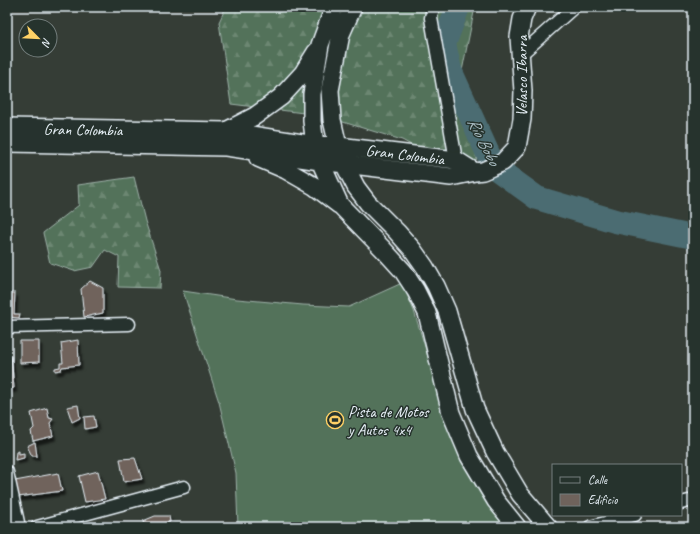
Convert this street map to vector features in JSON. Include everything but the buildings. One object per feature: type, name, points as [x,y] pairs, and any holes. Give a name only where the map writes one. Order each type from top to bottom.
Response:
[{"type":"main road","points":[[334,7],[320,45],[312,94],[312,122],[317,153],[340,205]]},
{"type":"main road","points":[[353,7],[342,34],[330,90],[332,120],[344,164],[356,186],[368,203],[413,250],[436,286],[447,311],[475,409],[491,445],[520,494],[548,527]]},
{"type":"main road","name":"Velasco Ibarra","points":[[481,171],[504,162],[517,147],[522,119],[520,37],[522,19],[527,7]]},
{"type":"main road","points":[[320,45],[303,73],[281,97],[226,139],[257,157],[286,170],[314,186],[340,205],[403,271],[416,291],[427,313],[451,413],[469,456],[496,501],[517,527]]},
{"type":"main road","name":"Gran Colombia","points":[[7,127],[226,139],[317,153],[344,164],[451,177],[481,171]]},
{"type":"main road","name":"Gran Colombia","points":[[7,143],[226,139]]},
{"type":"main road","name":"Gran Colombia","points":[[317,153],[338,146],[456,160],[481,171]]},
{"type":"street","points":[[433,7],[431,18],[456,160]]},
{"type":"street","points":[[520,55],[574,7]]},
{"type":"street","points":[[7,327],[130,324]]},
{"type":"street","points":[[7,472],[19,527]]},
{"type":"street","points":[[37,527],[184,487]]},
{"type":"street","points":[[682,503],[693,500]]},
{"type":"street","points":[[590,527],[631,516]]},
{"type":"green space","points":[[226,7],[475,7],[462,71],[463,114],[479,153],[469,177],[402,140],[320,115],[231,104],[219,22]]},
{"type":"green space","points":[[134,177],[145,221],[161,270],[160,288],[118,287],[119,257],[105,250],[93,267],[74,271],[50,263],[43,233],[79,205],[78,185]]},
{"type":"green space","name":"Pista de Motos y Autos 4x4","points":[[402,283],[414,311],[453,439],[513,527],[238,527],[236,473],[219,402],[183,291],[237,299],[303,305],[349,307]]},
{"type":"waterway","name":"Río Bobo","points":[[458,7],[444,44],[450,70],[494,167],[537,198],[615,221],[693,237]]},
{"type":"place","name":"Pista de Motos y Autos 4x4","points":[[335,420]]}]
